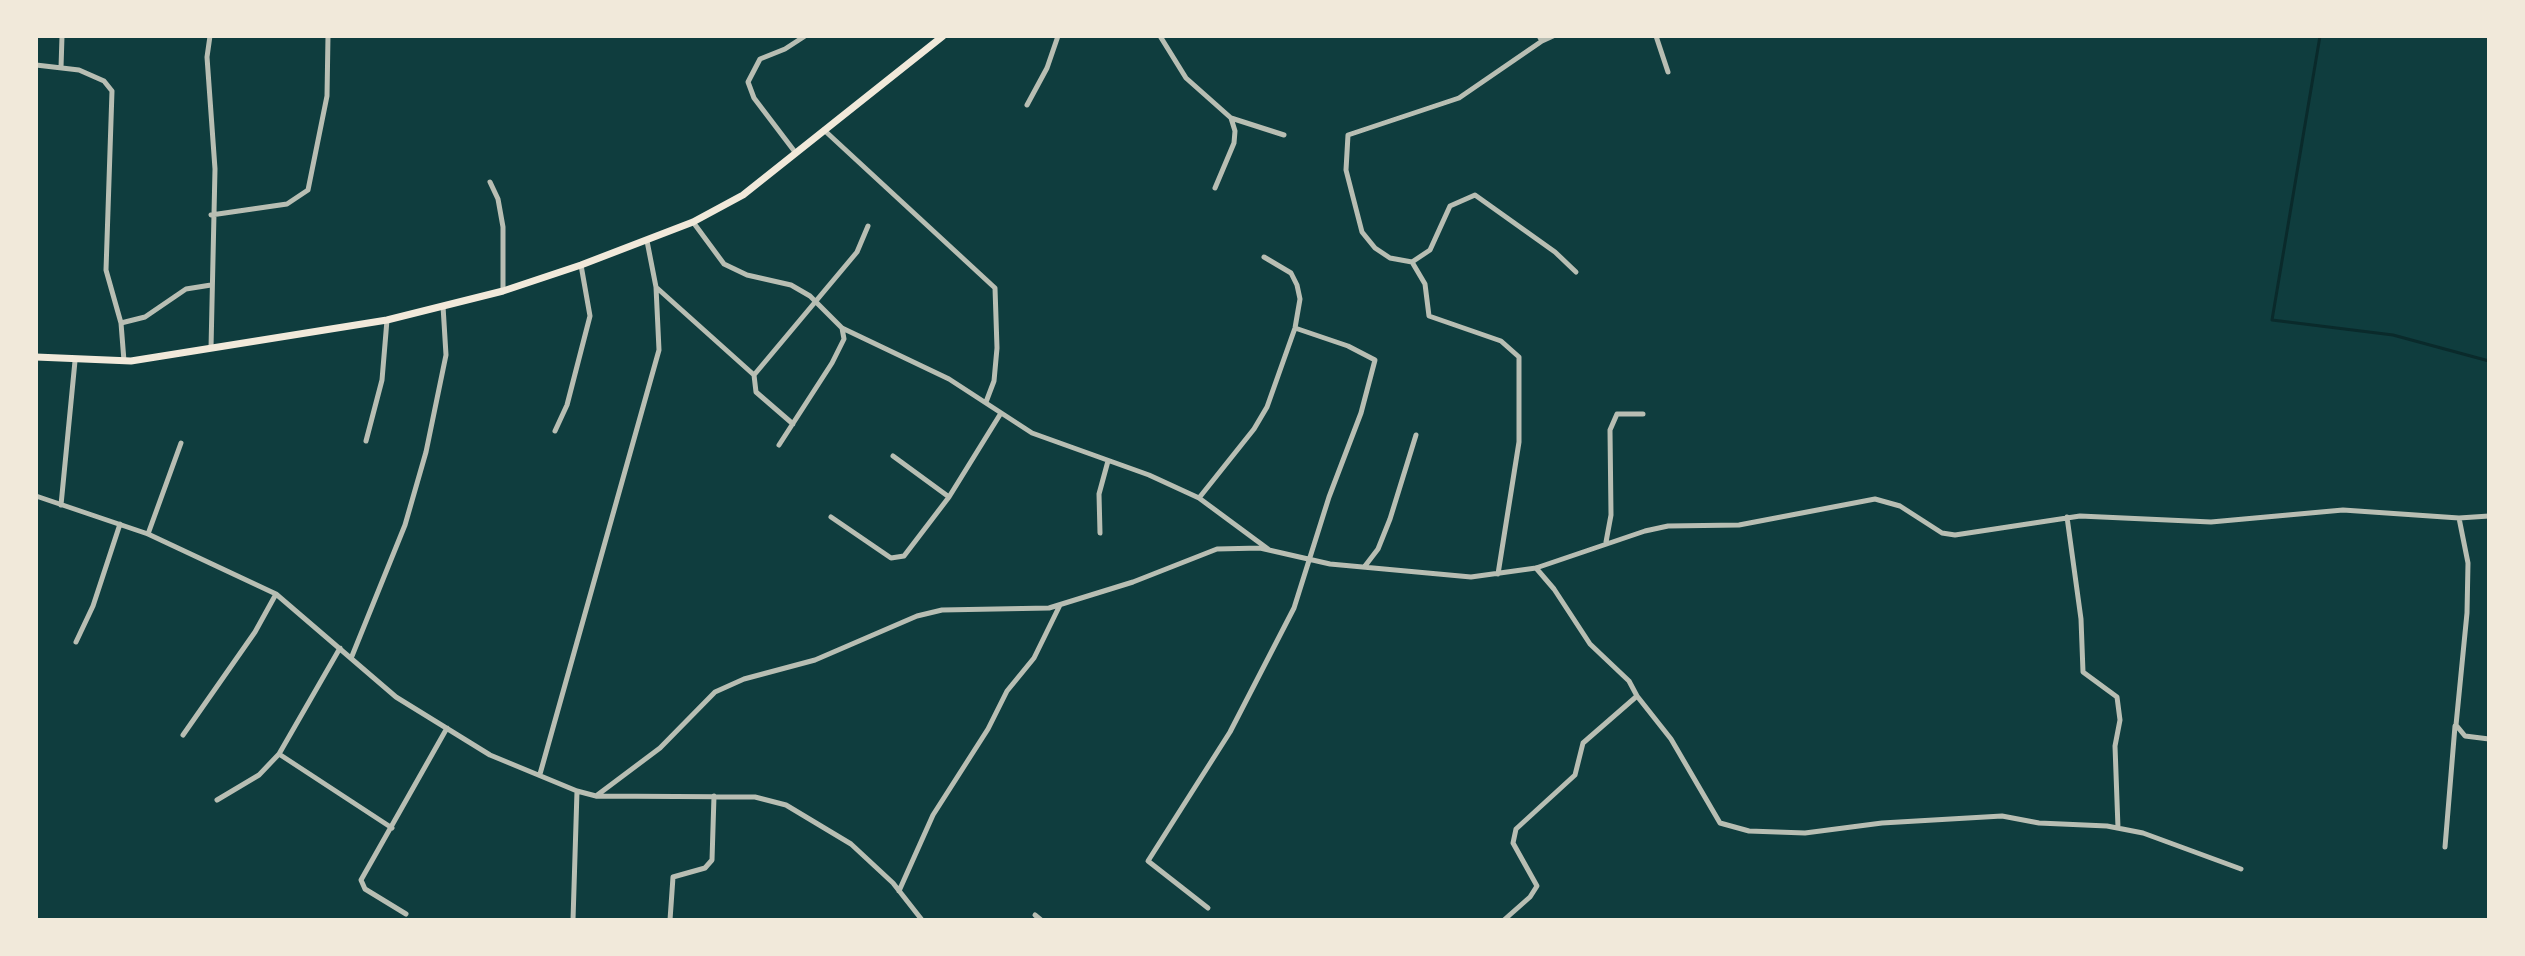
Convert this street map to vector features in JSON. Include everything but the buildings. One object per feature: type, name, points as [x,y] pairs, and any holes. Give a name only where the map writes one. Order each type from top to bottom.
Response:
[{"type":"main road","points":[[36,357],[124,361],[387,320],[503,291],[581,265],[693,222],[743,195],[943,36]]},
{"type":"street","points":[[61,68],[62,36]]},
{"type":"street","points":[[210,36],[207,57],[215,169],[211,215],[211,349]]},
{"type":"street","points":[[211,215],[287,204],[308,190],[327,96],[328,36]]},
{"type":"street","points":[[795,152],[754,98],[748,82],[760,59],[785,49],[805,36]]},
{"type":"street","points":[[1027,105],[1047,68],[1058,36]]},
{"type":"street","points":[[1160,36],[1186,78],[1231,118],[1284,135]]},
{"type":"street","points":[[1553,36],[1540,38],[1459,98],[1348,135],[1346,170],[1362,232],[1375,248],[1390,258],[1412,262],[1430,250],[1450,206],[1475,195],[1555,252],[1576,272]]},
{"type":"street","points":[[1656,36],[1668,72]]},
{"type":"street","points":[[36,65],[79,70],[104,81],[112,91],[106,270],[121,323],[124,361]]},
{"type":"street","points":[[1215,188],[1234,143],[1235,131],[1231,118]]},
{"type":"street","points":[[824,130],[995,288],[997,348],[994,381],[986,402]]},
{"type":"street","points":[[490,182],[498,199],[503,227],[503,291]]},
{"type":"street","points":[[693,222],[712,252],[734,271],[791,285],[816,301],[842,328],[949,379],[1032,433],[1199,498],[1270,551]]},
{"type":"street","points":[[754,375],[857,252],[868,226]]},
{"type":"street","points":[[540,774],[649,397],[659,350],[656,287],[647,241]]},
{"type":"street","points":[[1199,498],[1254,429],[1267,407],[1295,328],[1300,299],[1297,285],[1291,273],[1264,257]]},
{"type":"street","points":[[1412,262],[1425,284],[1429,316],[1501,341],[1519,357],[1519,442],[1498,574]]},
{"type":"street","points":[[555,431],[567,405],[590,316],[581,265]]},
{"type":"street","points":[[121,323],[145,317],[186,289],[211,285]]},
{"type":"street","points":[[656,287],[754,375],[756,392],[793,424]]},
{"type":"street","points":[[352,656],[405,525],[426,452],[446,355],[443,306]]},
{"type":"street","points":[[366,441],[382,380],[387,320]]},
{"type":"street","points":[[779,445],[832,363],[844,339],[842,328]]},
{"type":"street","points":[[1208,908],[1148,861],[1230,732],[1294,608],[1312,559],[1314,541],[1361,413],[1375,360],[1348,346],[1295,328]]},
{"type":"street","points":[[61,505],[75,361]]},
{"type":"street","points":[[831,517],[891,558],[904,556],[949,497],[1001,413]]},
{"type":"street","points":[[1606,542],[1611,515],[1610,430],[1617,414],[1643,414]]},
{"type":"street","points":[[1364,567],[1378,549],[1390,519],[1416,435]]},
{"type":"street","points":[[148,534],[181,443]]},
{"type":"street","points":[[893,456],[949,497]]},
{"type":"street","points":[[1100,533],[1099,494],[1108,461]]},
{"type":"street","points":[[36,496],[148,534],[276,594],[352,656],[396,697],[490,755],[577,791],[596,796],[755,797],[786,805],[851,844],[899,891],[922,920]]},
{"type":"street","points":[[596,796],[660,748],[715,692],[744,679],[815,660],[931,612],[979,608],[1032,609],[1060,604],[1133,582],[1217,549],[1245,547],[1364,567],[1444,576],[1498,574],[1536,568],[1606,542],[1668,526],[1739,525],[1875,499],[1900,506],[1942,533],[1955,535],[2067,517],[2239,522],[2343,510],[2459,518],[2489,516]]},
{"type":"street","points":[[2067,517],[2080,609],[2083,672],[2117,697],[2120,720],[2115,746],[2118,828]]},
{"type":"street","points":[[2445,847],[2468,563],[2459,518]]},
{"type":"street","points":[[76,642],[93,606],[120,524]]},
{"type":"street","points":[[1536,568],[1554,589],[1590,644],[1629,681],[1671,739],[1720,823],[1749,831],[1805,833],[1882,823],[2002,816],[2143,833],[2241,869]]},
{"type":"street","points":[[183,735],[255,632],[276,594]]},
{"type":"street","points":[[899,891],[933,815],[988,729],[1007,691],[1034,658],[1060,604]]},
{"type":"street","points":[[217,800],[259,775],[279,754],[340,648]]},
{"type":"street","points":[[1504,920],[1530,897],[1537,886],[1513,843],[1516,829],[1575,775],[1583,743],[1637,696]]},
{"type":"street","points":[[2456,725],[2465,736],[2489,739]]},
{"type":"street","points":[[406,914],[362,884],[447,728]]},
{"type":"street","points":[[279,754],[392,828]]},
{"type":"street","points":[[573,920],[577,791]]},
{"type":"street","points":[[670,920],[673,877],[705,868],[712,860],[714,796]]},
{"type":"street","points":[[1035,915],[1041,920]]},
{"type":"waterway","points":[[2320,36],[2272,320],[2393,335],[2489,361]]}]
